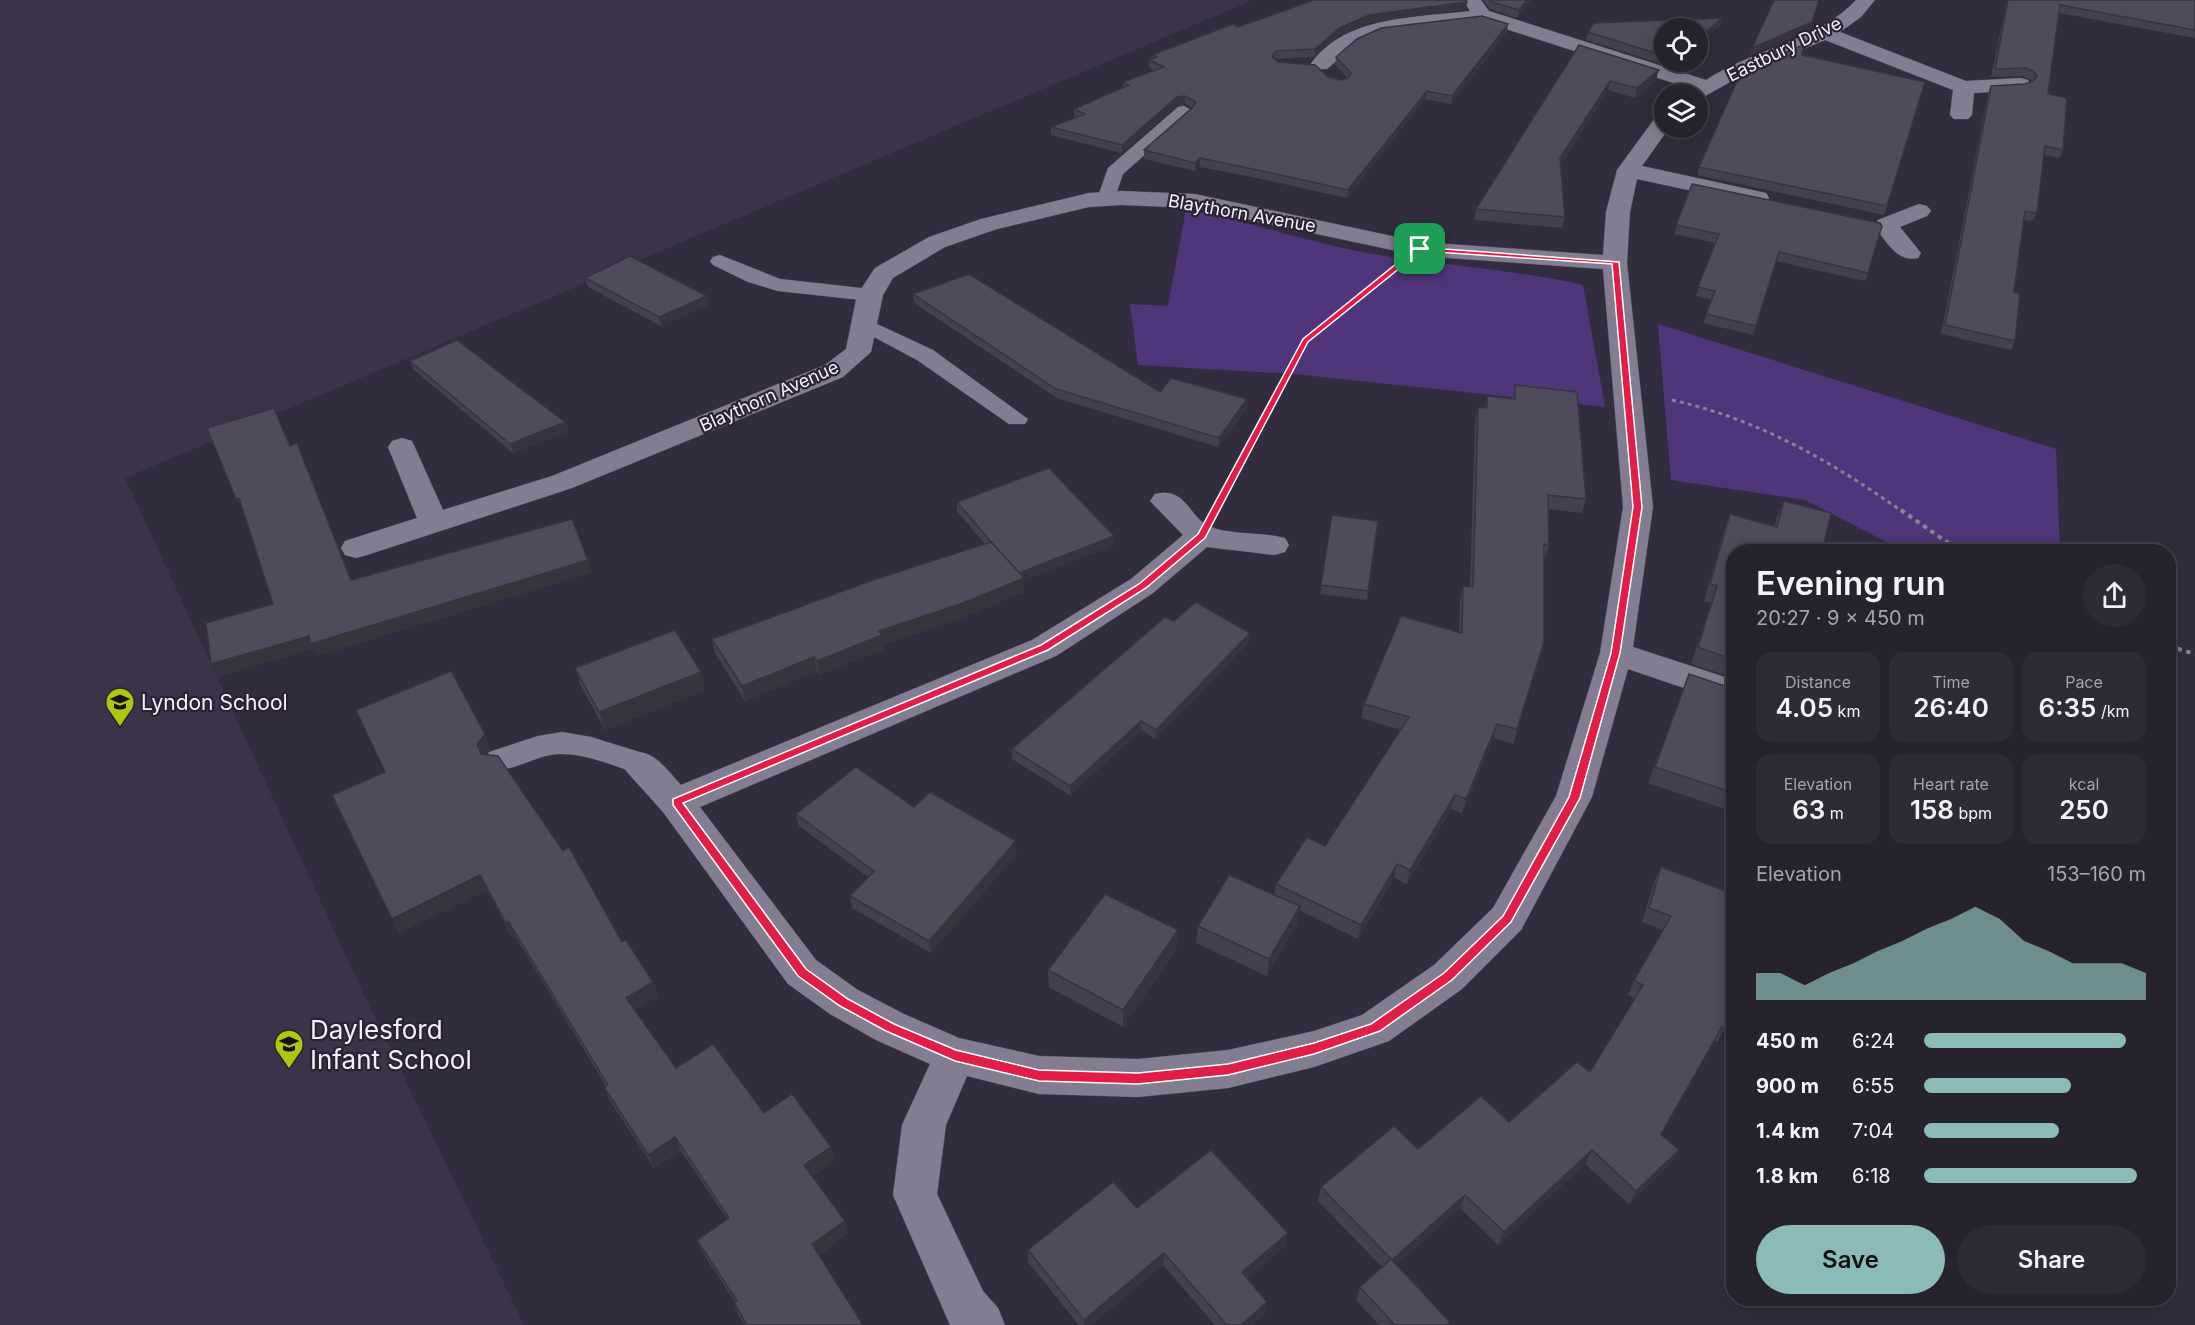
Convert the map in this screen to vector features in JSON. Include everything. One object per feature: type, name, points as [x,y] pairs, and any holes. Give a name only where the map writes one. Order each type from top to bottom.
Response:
[{"type":"street","name":"Eastbury Drive","points":[[1708,88],[1744,66],[1825,33],[1855,14],[1866,0]]},
{"type":"street","points":[[1318,68],[1348,41],[1375,29],[1477,7],[1684,84]]},
{"type":"street","points":[[1825,33],[1964,87],[2021,84]]},
{"type":"street","points":[[1961,115],[1964,87]]},
{"type":"street","points":[[639,764],[676,802],[802,972],[844,1002],[890,1027],[955,1055],[1039,1075],[1138,1078],[1228,1069],[1314,1049],[1375,1028],[1448,976],[1507,919],[1574,798],[1616,653],[1638,507],[1615,262],[1618,212],[1628,170],[1654,133]]},
{"type":"street","points":[[1628,170],[1780,203]]},
{"type":"street","name":"Blaythorn Avenue","points":[[356,548],[562,482],[834,371],[858,352],[870,295],[884,273],[937,242],[1036,211],[1106,199],[1195,201],[1420,249],[1615,262]]},
{"type":"street","points":[[1862,220],[1886,225],[1919,211]]},
{"type":"street","points":[[1886,225],[1909,253]]},
{"type":"street","points":[[402,447],[433,522]]},
{"type":"street","points":[[1165,501],[1201,536],[1274,545]]},
{"type":"street","points":[[676,802],[1044,648],[1142,586],[1201,536]]},
{"type":"street","points":[[1616,653],[1726,690]]},
{"type":"street","points":[[955,1055],[924,1125],[915,1196],[966,1308],[981,1325]]},
{"type":"lane","points":[[1106,199],[1114,171],[1184,111]]},
{"type":"lane","points":[[720,261],[754,278],[778,285],[870,295]]},
{"type":"lane","points":[[864,324],[925,355],[1017,419]]},
{"type":"lane","points":[[499,760],[531,748],[562,743],[599,750],[639,764]]},
{"type":"path","points":[[1201,536],[1305,341],[1420,249]]},
{"type":"path","points":[[1626,392],[1687,402],[1755,425],[1828,461],[1949,544]]},
{"type":"path","points":[[2176,648],[2195,654]]},
{"type":"shaded area","name":"Lyndon School","points":[[0,0],[1253,0],[125,478],[356,978],[524,1325],[0,1325]]},
{"type":"shaded area","points":[[1186,209],[1367,253],[1529,275],[1583,285],[1605,407],[1294,374],[1138,365],[1130,304],[1168,306]]},
{"type":"shaded area","points":[[1658,324],[2056,449],[2060,544],[1890,544],[1805,500],[1671,480]]},
{"type":"building","points":[[1314,0],[1466,0],[1467,2],[1369,15],[1340,28],[1315,49],[1276,51],[1272,56],[1278,62],[1315,65],[1328,77],[1341,80],[1348,78],[1351,73],[1336,57],[1357,39],[1381,28],[1482,16],[1508,24],[1452,96],[1427,91],[1348,190],[1200,158],[1195,163],[1144,150],[1192,108],[1196,102],[1185,96],[1177,97],[1122,145],[1051,127],[1085,114],[1074,109],[1129,85],[1123,82],[1164,67],[1149,60],[1157,57],[1152,55],[1233,24],[1238,27]]},
{"type":"building","points":[[1490,0],[1527,0],[1519,10]]},
{"type":"building","points":[[1774,0],[1819,0],[1812,22],[1752,48]]},
{"type":"building","points":[[2008,0],[2195,0],[2195,30],[2060,5],[2048,94],[2067,98],[2063,150],[2045,146],[2037,213],[2025,211],[2014,292],[2020,294],[2015,341],[1945,325],[1991,86],[2025,84],[2033,81],[2037,76],[2033,71],[2025,68],[1995,69]]},
{"type":"building","points":[[1722,18],[1708,30],[1708,19]]},
{"type":"building","points":[[1654,21],[1654,53],[1588,32],[1594,23]]},
{"type":"building","points":[[1805,44],[1802,55],[1925,82],[1887,206],[1699,167],[1741,72]]},
{"type":"building","points":[[1579,45],[1654,68],[1654,72],[1657,72],[1637,88],[1610,81],[1560,158],[1565,217],[1476,209]]},
{"type":"building","points":[[1692,184],[1880,223],[1882,226],[1868,273],[1779,252],[1756,326],[1706,314],[1715,291],[1698,287],[1719,234],[1676,225]]},
{"type":"building","points":[[630,256],[707,296],[659,317],[585,278]]},
{"type":"building","points":[[969,274],[1160,392],[1171,378],[1247,399],[1219,438],[1056,389],[913,294]]},
{"type":"building","points":[[457,340],[565,422],[510,444],[410,361]]},
{"type":"building","points":[[1515,385],[1577,392],[1586,499],[1548,495],[1549,545],[1544,544],[1544,642],[1517,729],[1497,724],[1466,799],[1455,795],[1410,870],[1397,864],[1361,925],[1276,884],[1307,837],[1325,846],[1409,717],[1364,704],[1401,616],[1462,633],[1463,586],[1473,587],[1478,407],[1487,408],[1487,396],[1515,399]]},
{"type":"building","points":[[274,408],[290,446],[297,443],[351,580],[572,519],[588,560],[310,644],[309,636],[211,664],[206,623],[273,604],[239,498],[236,499],[207,428]]},
{"type":"building","points":[[1049,468],[1114,536],[1019,573],[957,502]]},
{"type":"building","points":[[1784,501],[1831,513],[1824,544],[1726,544],[1726,657],[1698,647],[1717,586],[1710,584],[1730,514],[1777,527]]},
{"type":"building","points":[[1332,515],[1378,521],[1368,591],[1321,585]]},
{"type":"building","points":[[991,542],[1024,578],[963,603],[879,631],[882,635],[817,661],[814,657],[742,686],[712,639],[876,579]]},
{"type":"building","points":[[1196,602],[1250,633],[1156,730],[1141,721],[1070,786],[1012,749],[1165,617],[1174,621]]},
{"type":"building","points":[[675,630],[701,672],[599,712],[575,668]]},
{"type":"building","points":[[451,671],[485,734],[477,744],[481,754],[498,756],[563,851],[569,847],[622,942],[626,940],[653,982],[626,998],[676,1068],[713,1044],[764,1113],[792,1094],[831,1147],[804,1165],[845,1221],[812,1244],[863,1325],[747,1325],[734,1303],[737,1301],[697,1240],[729,1218],[675,1137],[648,1155],[604,1087],[608,1085],[508,921],[506,923],[480,875],[392,919],[332,795],[385,772],[356,710]]},
{"type":"building","points":[[1689,674],[1726,686],[1726,790],[1655,767]]},
{"type":"building","points":[[856,767],[914,807],[930,792],[1016,841],[929,941],[850,896],[874,871],[796,814]]},
{"type":"building","points":[[1661,867],[1726,891],[1726,1026],[1722,1027],[1661,1134],[1679,1150],[1636,1191],[1592,1150],[1504,1232],[1465,1195],[1392,1260],[1450,1322],[1447,1325],[1395,1325],[1360,1287],[1391,1259],[1321,1187],[1394,1126],[1418,1149],[1481,1096],[1509,1122],[1577,1062],[1590,1072],[1643,985],[1634,981],[1671,916],[1649,908]]},
{"type":"building","points":[[1229,875],[1300,906],[1269,959],[1198,926]]},
{"type":"building","points":[[1105,894],[1178,930],[1123,1010],[1048,970]]},
{"type":"building","points":[[1211,1150],[1288,1233],[1242,1272],[1267,1302],[1241,1325],[1227,1325],[1164,1253],[1084,1320],[1028,1250],[1113,1182],[1137,1208]]},
{"type":"place","name":"Lyndon School","points":[[120,728]]},
{"type":"place","name":"Daylesford Infant School","points":[[289,1070]]},
{"type":"route","points":[[1420,249],[1615,262],[1638,507],[1616,653],[1574,798],[1507,919],[1448,976],[1375,1028],[1314,1049],[1228,1069],[1138,1078],[1039,1075],[955,1055],[890,1027],[844,1002],[802,972],[676,802],[1044,648],[1142,586],[1201,536],[1305,341],[1420,249]]}]
